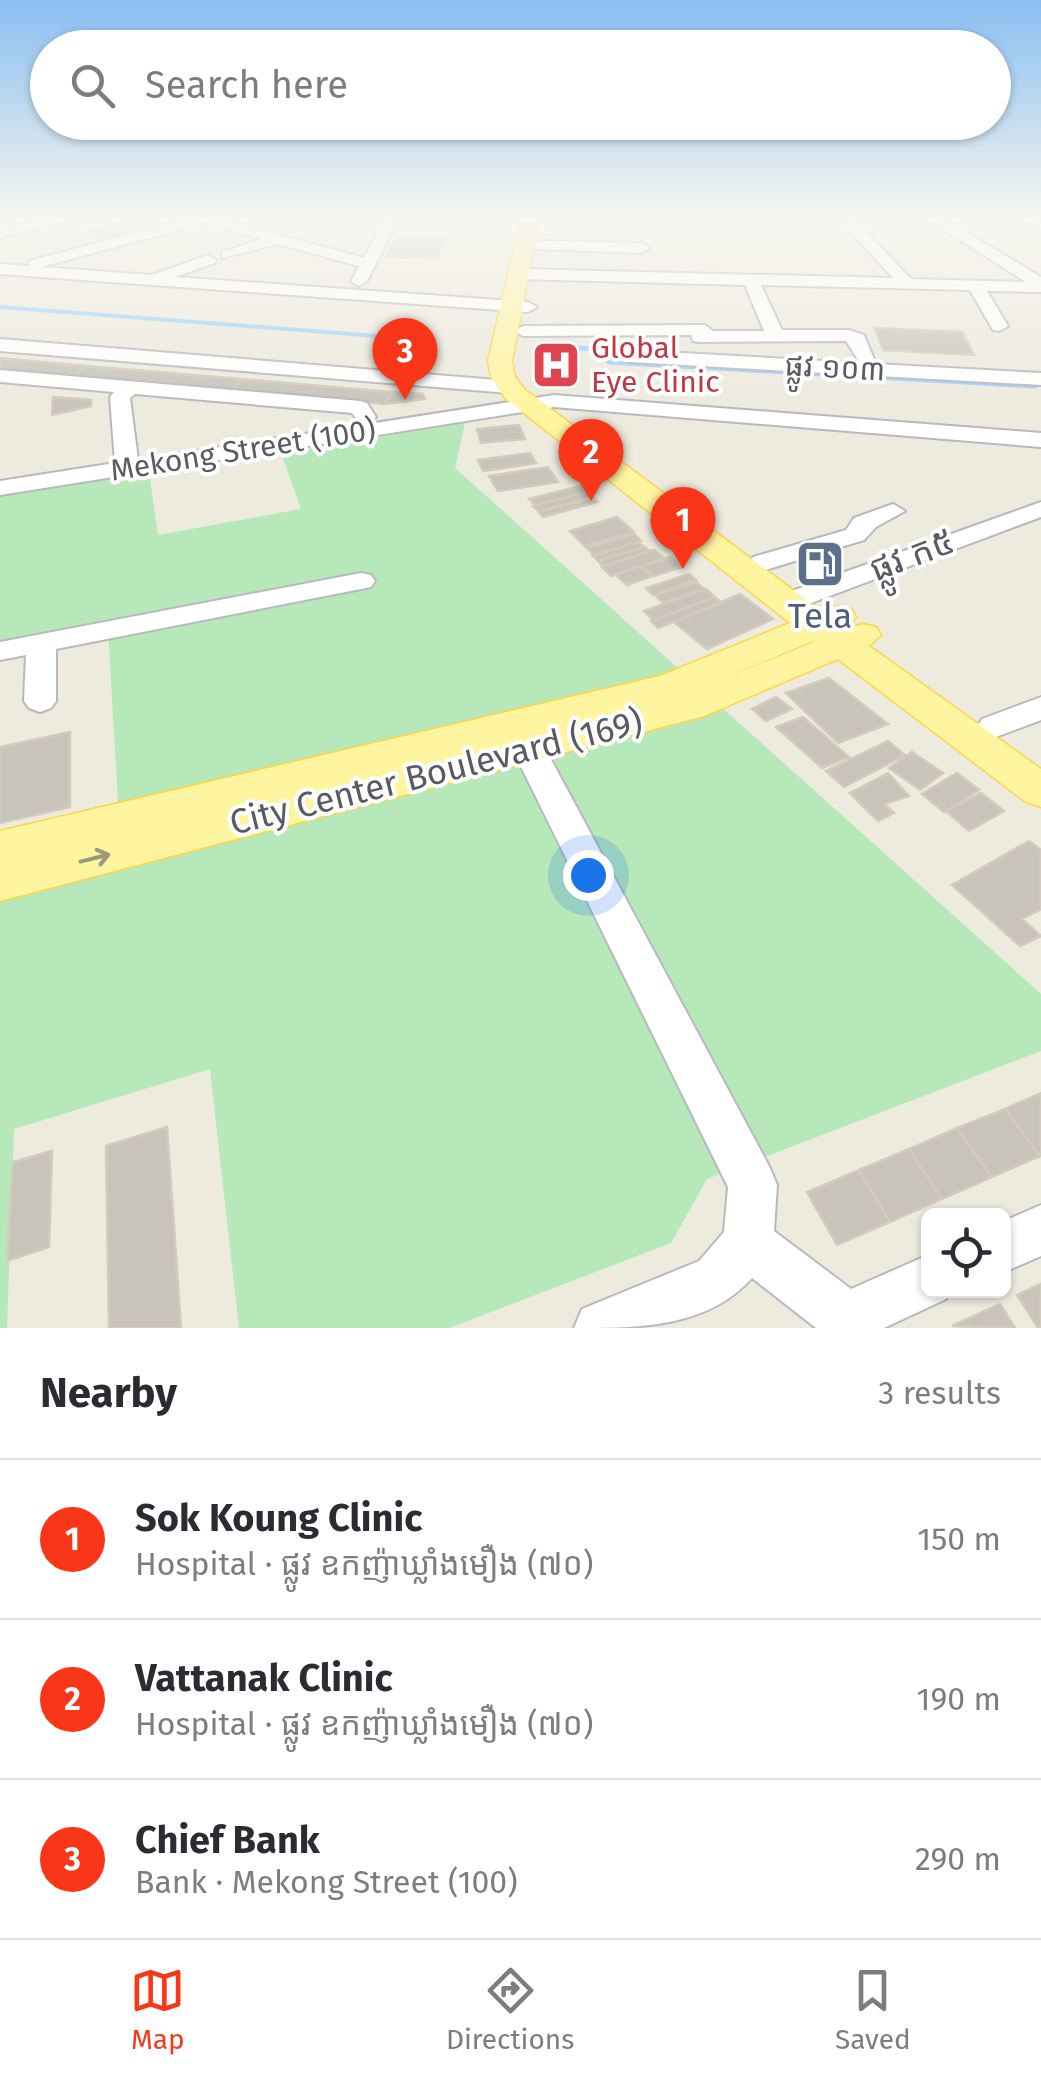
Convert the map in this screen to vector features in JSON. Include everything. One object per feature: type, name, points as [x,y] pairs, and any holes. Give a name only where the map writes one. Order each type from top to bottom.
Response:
[{"type":"main road","points":[[524,281],[500,361],[526,394],[825,620],[1041,791]]},
{"type":"main road","points":[[519,306],[523,331],[518,361],[526,394],[762,563],[825,620],[1041,762]]},
{"type":"main road","name":"City Center Boulevard (169)","points":[[0,850],[522,736],[714,700],[825,620]]},
{"type":"main road","name":"City Center Boulevard (169)","points":[[0,882],[522,736]]},
{"type":"street","points":[[161,281],[519,306]]},
{"type":"street","points":[[350,296],[358,281]]},
{"type":"street","points":[[760,281],[776,337]]},
{"type":"street","points":[[833,281],[1041,286]]},
{"type":"street","points":[[904,281],[907,284]]},
{"type":"street","points":[[975,286],[999,326]]},
{"type":"street","points":[[523,331],[849,335],[858,339],[868,361]]},
{"type":"street","points":[[0,346],[1041,440]]},
{"type":"street","name":"ផ្លូវ ១០៣","points":[[629,356],[1041,379]]},
{"type":"street","points":[[0,403],[6,377],[360,407],[366,417]]},
{"type":"street","points":[[127,461],[120,397],[130,387]]},
{"type":"street","points":[[526,394],[552,389],[1041,428]]},
{"type":"street","name":"Mekong Street (100)","points":[[0,488],[366,417],[526,394]]},
{"type":"street","name":"Mekong Street (100)","points":[[0,474],[127,461],[221,462],[526,394]]},
{"type":"street","name":"ផ្លូវ ក៥","points":[[825,620],[1041,510]]},
{"type":"street","points":[[762,563],[854,535],[863,529],[863,523],[893,511]]},
{"type":"street","points":[[0,651],[361,581]]},
{"type":"street","points":[[40,701],[41,643]]},
{"type":"street","points":[[993,728],[1041,708]]},
{"type":"street","points":[[522,736],[753,1185],[748,1243],[717,1280],[600,1328]]},
{"type":"street","points":[[1011,1244],[1041,1230]]},
{"type":"street","points":[[748,1243],[849,1323],[921,1285]]},
{"type":"green space","points":[[465,423],[455,468],[1041,994],[1041,1051],[707,1179],[671,1243],[449,1328],[239,1328],[210,1069],[14,1129],[7,1328],[0,1328],[0,902],[122,870],[108,629],[0,651],[0,496],[149,472],[158,535],[301,509],[281,453]]},
{"type":"building","points":[[875,328],[962,332],[974,355],[883,350]]},
{"type":"building","points":[[0,358],[87,366],[73,377],[0,371]]},
{"type":"building","points":[[87,366],[242,379],[231,391],[73,377]]},
{"type":"building","points":[[242,379],[392,392],[384,404],[231,391]]},
{"type":"building","points":[[392,392],[423,394],[425,399],[384,404]]},
{"type":"building","points":[[53,397],[91,400],[91,406],[52,415]]},
{"type":"building","points":[[519,425],[525,439],[481,443],[477,429]]},
{"type":"building","points":[[530,453],[536,463],[483,471],[478,460]]},
{"type":"building","points":[[548,467],[558,482],[498,491],[489,476]]},
{"type":"building","points":[[581,486],[587,492],[535,505],[529,499]]},
{"type":"building","points":[[587,492],[593,497],[539,511],[533,506]]},
{"type":"building","points":[[592,498],[597,502],[543,517],[539,512]]},
{"type":"building","points":[[617,517],[634,532],[585,546],[570,531]]},
{"type":"building","points":[[634,534],[641,541],[594,555],[587,548]]},
{"type":"building","points":[[638,542],[644,547],[598,560],[593,556]]},
{"type":"building","points":[[645,547],[650,551],[603,566],[598,561]]},
{"type":"building","points":[[654,550],[664,558],[611,576],[602,567]]},
{"type":"building","points":[[670,557],[682,567],[654,576],[643,566]]},
{"type":"building","points":[[640,566],[652,576],[627,585],[616,575]]},
{"type":"building","points":[[689,574],[696,580],[653,595],[646,588]]},
{"type":"building","points":[[696,582],[704,589],[663,603],[655,595]]},
{"type":"building","points":[[706,589],[715,597],[653,620],[644,611]]},
{"type":"building","points":[[740,594],[773,619],[707,649],[674,622]]},
{"type":"building","points":[[714,597],[722,603],[658,628],[651,621]]},
{"type":"building","points":[[829,678],[888,724],[838,743],[786,693]]},
{"type":"building","points":[[776,697],[792,709],[766,721],[752,709]]},
{"type":"building","points":[[803,717],[849,757],[822,768],[776,727]]},
{"type":"building","points":[[70,732],[70,807],[0,823],[0,747]]},
{"type":"building","points":[[888,741],[905,755],[844,787],[826,771]]},
{"type":"building","points":[[912,752],[943,773],[920,790],[889,768]]},
{"type":"building","points":[[888,773],[909,796],[884,804],[894,813],[878,821],[850,793]]},
{"type":"building","points":[[957,773],[979,790],[944,812],[922,794]]},
{"type":"building","points":[[981,793],[1004,811],[969,831],[946,811]]},
{"type":"building","points":[[1029,841],[1041,850],[1041,909],[1022,919],[1041,936],[1020,946],[952,885]]},
{"type":"building","points":[[1041,1093],[1041,1155],[1040,1156],[1005,1109]]},
{"type":"building","points":[[1005,1109],[1040,1156],[992,1177],[957,1128]]},
{"type":"building","points":[[167,1127],[181,1328],[109,1328],[106,1146]]},
{"type":"building","points":[[957,1128],[992,1177],[942,1199],[909,1149]]},
{"type":"building","points":[[909,1149],[942,1199],[890,1222],[859,1170]]},
{"type":"building","points":[[52,1151],[49,1247],[7,1261],[13,1162]]},
{"type":"building","points":[[859,1170],[890,1222],[837,1245],[807,1192]]},
{"type":"building","points":[[1041,1284],[1041,1328],[1038,1328],[1017,1295]]},
{"type":"building","points":[[1000,1304],[1015,1328],[952,1326]]},
{"type":"waterway","points":[[0,307],[429,340],[415,339]]},
{"type":"waterway","points":[[554,347],[599,349],[609,362],[1035,386]]},
{"type":"place","name":"Global Eye Clinic","points":[[556,365]]},
{"type":"place","name":"Chief Bank","points":[[405,400]]},
{"type":"place","name":"Vattanak Clinic","points":[[591,501]]},
{"type":"place","name":"Tela","points":[[820,564]]},
{"type":"place","name":"Sok Koung Clinic","points":[[683,569]]}]
